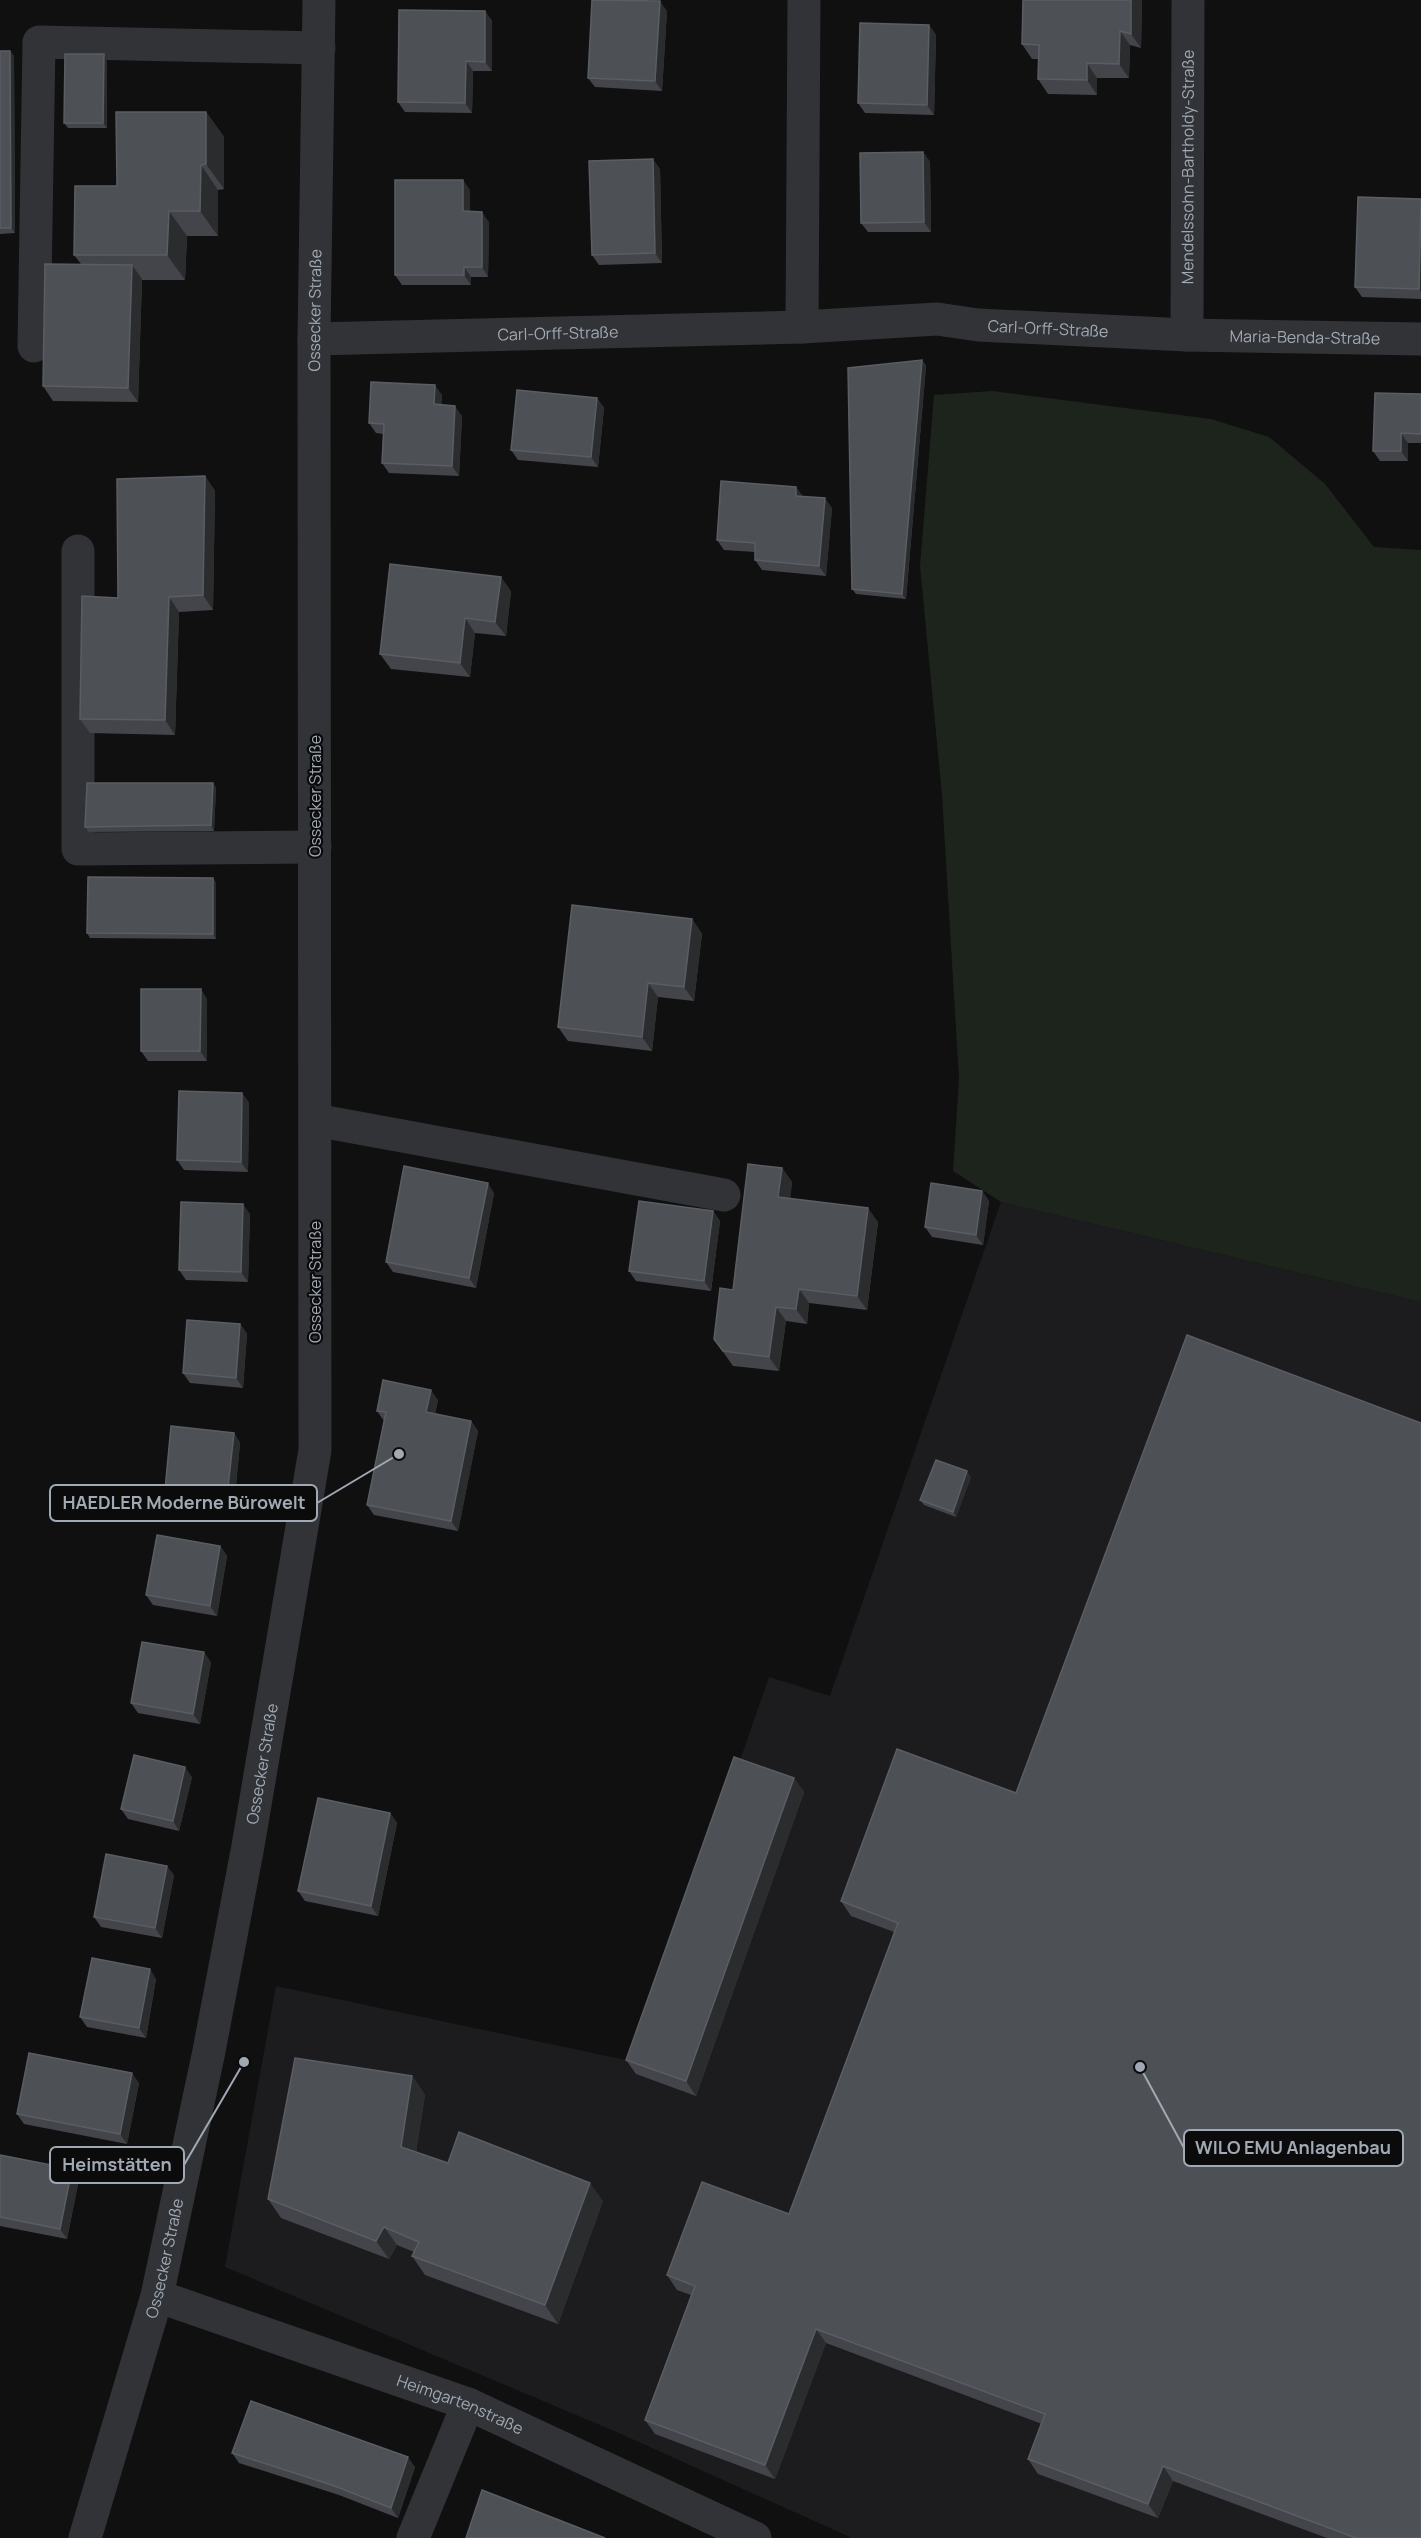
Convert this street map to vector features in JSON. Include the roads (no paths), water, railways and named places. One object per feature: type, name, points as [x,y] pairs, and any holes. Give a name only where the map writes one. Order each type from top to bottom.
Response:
[{"type":"street","name":"Ossecker Straße","points":[[85,2538],[157,2296],[209,2051],[248,1846],[315,1450],[314,339],[319,0]]},
{"type":"street","points":[[802,327],[804,0]]},
{"type":"street","name":"Mendelssohn-Bartholdy-Straße","points":[[1187,335],[1188,0]]},
{"type":"street","points":[[34,346],[39,42],[320,48]]},
{"type":"street","name":"Carl-Orff-Straße","points":[[314,339],[802,327],[937,319],[978,325],[1187,335]]},
{"type":"street","name":"Maria-Benda-Straße","points":[[1187,335],[1421,339]]},
{"type":"street","points":[[78,551],[78,849],[315,847]]},
{"type":"street","points":[[315,1120],[724,1195]]},
{"type":"street","name":"Heimgartenstraße","points":[[157,2296],[468,2404],[755,2538]]},
{"type":"street","points":[[413,2538],[468,2404]]},
{"type":"place","name":"HAEDLER Moderne Bürowelt","points":[[399,1454]]},
{"type":"place","name":"Heimstätten","points":[[244,2062]]},
{"type":"place","name":"WILO EMU Anlagenbau","points":[[1140,2067]]}]
